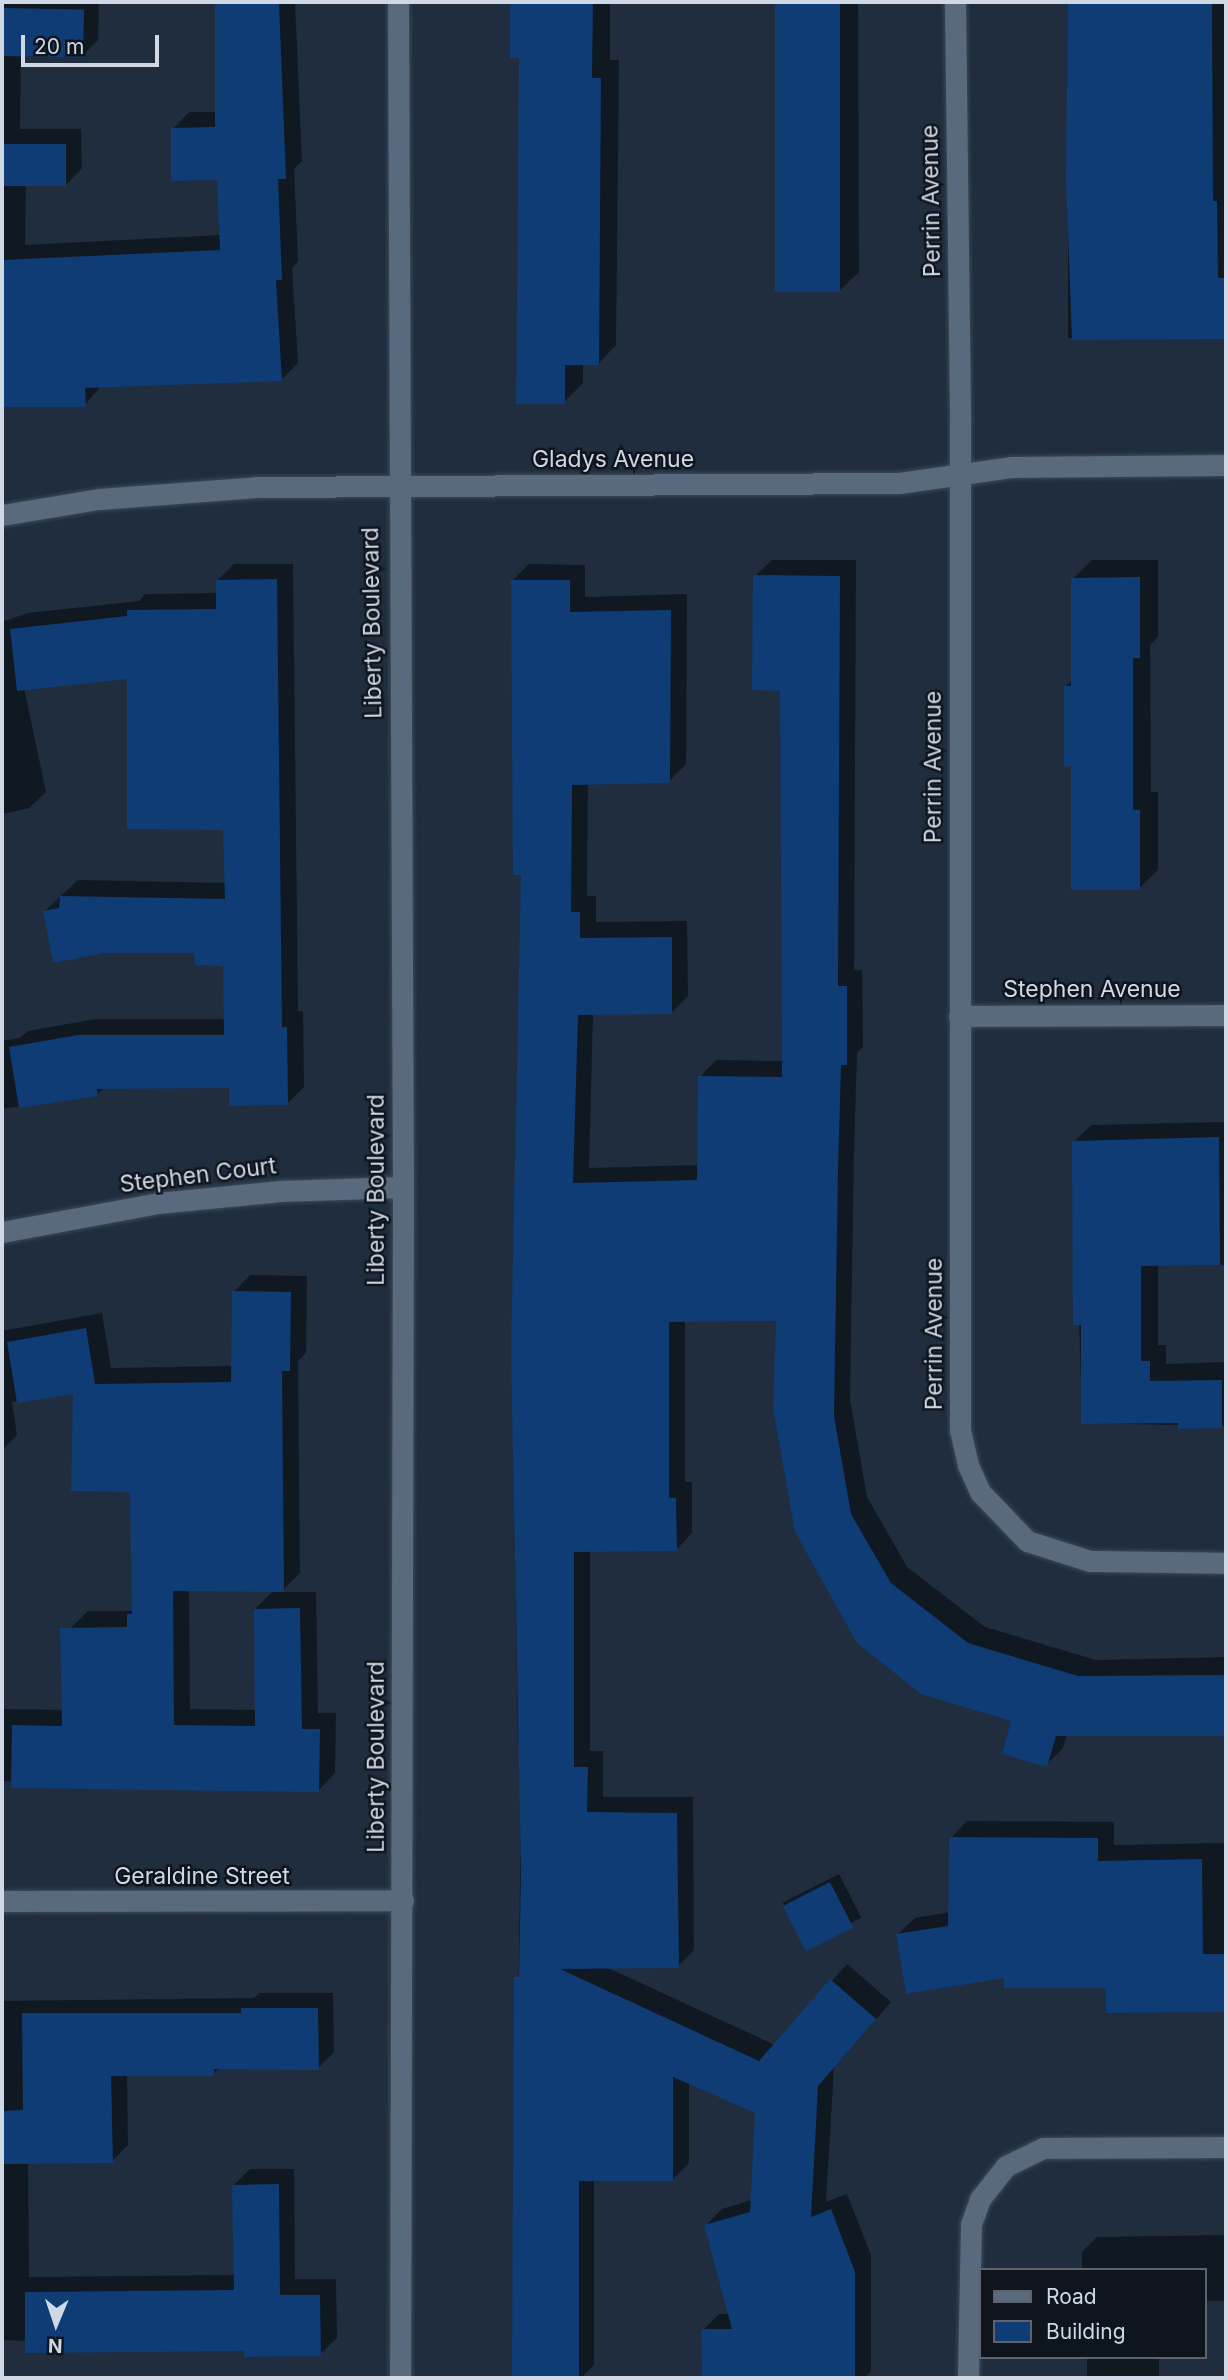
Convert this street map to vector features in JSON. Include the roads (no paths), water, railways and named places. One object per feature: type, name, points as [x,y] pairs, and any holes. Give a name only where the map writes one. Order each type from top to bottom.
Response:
[{"type":"street","name":"Liberty Boulevard","points":[[398,2],[397,485],[403,1187],[400,2378]]},
{"type":"street","name":"Perrin Avenue","points":[[955,2],[960,474],[960,1430],[968,1465],[980,1492],[1027,1541],[1090,1561],[1226,1563]]},
{"type":"street","name":"Gladys Avenue","points":[[2,515],[125,497],[257,487],[899,483],[1011,467],[1226,465]]},
{"type":"street","name":"Stephen Avenue","points":[[959,1016],[1226,1014]]},
{"type":"street","name":"Stephen Court","points":[[2,1232],[158,1203],[280,1191],[403,1187]]},
{"type":"street","name":"Geraldine Street","points":[[2,1901],[403,1900]]},
{"type":"street","points":[[968,2378],[971,2224],[980,2199],[1006,2166],[1043,2148],[1226,2147]]}]
